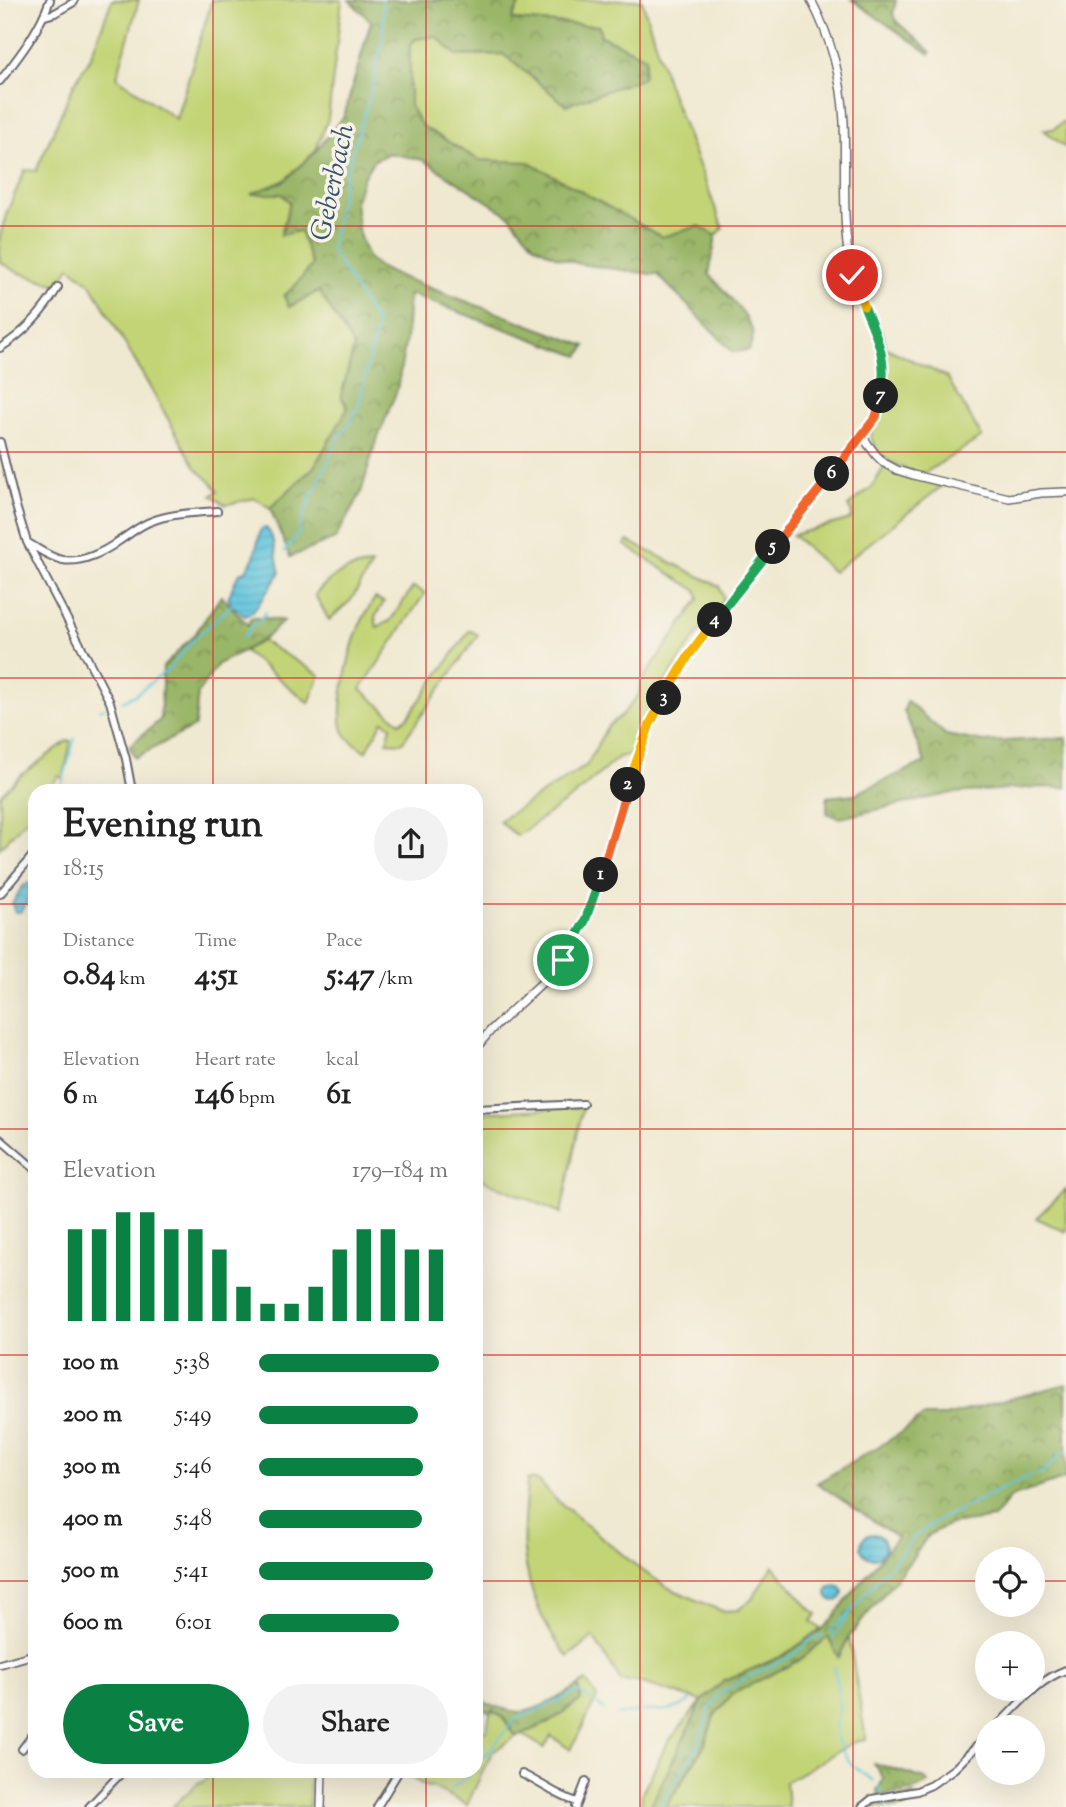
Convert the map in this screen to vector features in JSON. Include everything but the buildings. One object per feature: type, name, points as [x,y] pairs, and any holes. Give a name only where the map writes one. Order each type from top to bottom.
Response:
[{"type":"street","points":[[0,81],[28,45],[45,16],[50,0]]},
{"type":"street","points":[[483,1040],[563,960],[585,921],[650,724],[689,655],[862,436],[876,417],[880,406],[883,373],[881,349],[852,275],[844,191],[842,98],[831,47],[811,0]]},
{"type":"street","points":[[45,16],[74,2]]},
{"type":"street","points":[[0,348],[36,318],[58,287]]},
{"type":"street","points":[[862,436],[884,463],[897,470],[937,481],[1009,498],[1066,492]]},
{"type":"street","points":[[0,442],[27,542],[110,702],[123,747],[128,784]]},
{"type":"street","points":[[27,542],[51,556],[62,560],[75,560],[113,546],[150,521],[218,511]]},
{"type":"street","points":[[0,894],[28,861]]},
{"type":"street","points":[[483,1109],[583,1104]]},
{"type":"street","points":[[0,1139],[28,1164]]},
{"type":"street","points":[[0,1664],[28,1656]]},
{"type":"street","points":[[1008,1715],[1037,1686],[1066,1670]]},
{"type":"street","points":[[22,1749],[28,1741]]},
{"type":"street","points":[[862,1807],[872,1799],[916,1791],[931,1785],[955,1768],[975,1748]]},
{"type":"street","points":[[522,1774],[576,1804],[586,1782]]},
{"type":"street","points":[[89,1807],[116,1778]]},
{"type":"street","points":[[321,1807],[322,1778]]},
{"type":"street","points":[[377,1807],[395,1778]]},
{"type":"green space","points":[[112,0],[139,0],[117,77],[176,119],[212,0],[342,0],[328,119],[315,152],[284,181],[254,194],[282,194],[290,202],[281,234],[300,230],[312,265],[284,296],[289,306],[319,290],[354,347],[341,396],[348,408],[314,467],[270,508],[255,498],[225,505],[212,495],[218,491],[196,468],[91,284],[70,267],[58,285],[17,272],[0,262],[0,236],[7,212],[25,170],[36,171],[74,84],[90,58]]},
{"type":"green space","points":[[349,0],[521,0],[512,20],[599,26],[601,36],[646,57],[643,78],[566,105],[503,54],[457,56],[436,36],[416,39],[410,45],[410,106],[422,126],[479,160],[529,162],[662,237],[699,226],[716,236],[709,274],[747,319],[753,336],[749,350],[733,352],[658,275],[580,264],[557,257],[534,245],[510,216],[423,160],[389,153],[373,161],[363,178],[355,202],[359,234],[368,258],[393,274],[586,346],[579,356],[409,294],[406,339],[397,390],[374,448],[361,493],[335,539],[290,557],[270,508],[314,467],[348,408],[341,396],[354,347],[319,291],[289,307],[284,296],[312,265],[300,231],[281,235],[290,202],[282,194],[251,194],[284,181],[315,152],[344,116],[371,21]]},
{"type":"green space","points":[[521,0],[642,0],[668,85],[723,228],[716,236],[699,226],[662,237],[529,163],[479,160],[422,126],[410,107],[410,45],[416,39],[436,36],[458,56],[503,54],[566,105],[646,57],[601,36],[599,26],[511,20]]},
{"type":"green space","points":[[852,0],[896,0],[893,14],[897,22],[931,52],[930,54]]},
{"type":"green space","points":[[1066,120],[1066,148],[1044,130],[1053,129]]},
{"type":"green space","points":[[884,347],[947,377],[982,437],[923,474],[897,466],[886,459],[875,446],[871,433],[884,402]]},
{"type":"green space","points":[[884,467],[942,486],[833,572],[793,535],[851,519],[852,513],[848,506],[872,487]]},
{"type":"green space","points":[[628,541],[719,586],[724,599],[665,683],[648,713],[632,754],[619,757],[575,795],[517,836],[499,821],[587,765],[607,727],[623,714],[638,696],[641,682],[699,599],[697,591],[625,545]]},
{"type":"green space","points":[[372,565],[351,600],[329,620],[315,595],[340,573]]},
{"type":"green space","points":[[413,587],[425,593],[361,689],[400,723],[408,717],[470,630],[478,635],[402,743],[387,742],[391,726],[383,721],[366,752],[347,737],[342,726],[344,684],[354,641],[375,598],[384,602],[375,617],[377,627],[390,621]]},
{"type":"green space","points":[[221,596],[248,625],[251,618],[284,621],[262,641],[218,664],[198,693],[195,726],[135,758],[129,746],[160,720],[163,667],[195,634]]},
{"type":"green space","points":[[262,641],[320,675],[309,703],[243,650]]},
{"type":"green space","points":[[907,701],[946,735],[984,742],[1066,738],[1066,788],[952,793],[840,818],[827,813],[827,797],[855,794],[925,762],[904,711]]},
{"type":"green space","points":[[67,741],[71,741],[63,779],[58,776],[53,784],[28,784],[28,818],[0,848],[0,795],[20,776]]},
{"type":"green space","points":[[583,1107],[561,1213],[483,1180],[483,1113]]},
{"type":"green space","points":[[1066,1189],[1066,1232],[1036,1218]]},
{"type":"green space","points":[[1066,1384],[1066,1478],[1011,1497],[993,1518],[950,1524],[928,1535],[849,1637],[838,1657],[828,1637],[800,1660],[732,1694],[714,1716],[705,1744],[666,1807],[650,1807],[702,1701],[724,1681],[785,1655],[826,1626],[897,1537],[817,1483],[901,1433],[923,1416],[945,1416]]},
{"type":"green space","points":[[527,1480],[540,1482],[552,1496],[640,1569],[669,1588],[722,1611],[738,1610],[752,1599],[773,1566],[817,1614],[811,1622],[821,1629],[785,1655],[724,1681],[702,1701],[638,1682],[621,1681],[593,1637],[568,1657],[544,1621],[526,1566],[524,1515]]},
{"type":"green space","points":[[828,1636],[839,1657],[849,1637],[866,1739],[855,1741],[786,1782],[788,1807],[666,1807],[705,1744],[714,1716],[732,1694],[800,1660]]},
{"type":"green space","points":[[586,1681],[597,1697],[571,1750],[551,1736],[544,1748],[520,1733],[548,1723],[581,1700],[578,1686]]},
{"type":"green space","points":[[578,1686],[581,1700],[548,1723],[517,1736],[503,1717],[492,1710],[491,1713],[483,1710],[483,1702],[520,1712],[550,1702]]},
{"type":"green space","points":[[702,1701],[650,1807],[641,1807],[642,1793],[668,1742]]},
{"type":"green space","points":[[491,1710],[503,1717],[517,1736],[492,1752],[483,1771],[483,1730],[486,1731]]},
{"type":"green space","points":[[874,1763],[925,1779],[929,1783],[911,1791],[879,1796],[877,1790],[884,1779]]},
{"type":"green space","points":[[207,1778],[310,1778],[309,1807],[172,1807],[199,1782],[202,1783]]},
{"type":"green space","points":[[412,1778],[480,1778],[467,1805],[431,1786],[429,1788]]},
{"type":"green space","points":[[916,1794],[904,1802],[906,1807],[866,1807],[883,1800]]},
{"type":"water","points":[[266,528],[273,542],[280,573],[253,612],[245,616],[228,599],[235,581],[241,572],[246,571],[254,557],[261,529]]},
{"type":"water","points":[[28,884],[28,900],[20,912],[15,912],[12,904],[22,887]]},
{"type":"water","points":[[873,1534],[882,1537],[885,1546],[882,1555],[873,1558],[864,1555],[861,1546],[864,1537]]},
{"type":"water","points":[[832,1585],[838,1585],[843,1593],[841,1599],[832,1601],[827,1596],[827,1590]]},
{"type":"waterway","name":"Geberbach","points":[[284,552],[297,536],[311,501],[309,497],[339,437],[358,408],[377,324],[331,250],[346,172],[371,93],[383,36],[383,0]]},
{"type":"waterway","name":"Geberbach","points":[[122,701],[135,695],[170,668],[193,640],[233,604]]},
{"type":"waterway","points":[[242,639],[266,612]]},
{"type":"waterway","name":"Geberbach","points":[[99,710],[105,708]]},
{"type":"waterway","name":"Geberbach","points":[[62,784],[75,738]]},
{"type":"waterway","points":[[830,1631],[851,1611],[915,1536],[942,1518],[1022,1479],[1045,1471],[1058,1456],[1066,1453]]},
{"type":"waterway","points":[[833,1640],[833,1636],[849,1615]]},
{"type":"waterway","points":[[659,1807],[698,1746],[709,1711],[717,1697],[744,1679],[793,1655],[813,1638],[823,1635]]},
{"type":"waterway","points":[[835,1667],[839,1707],[835,1725],[837,1739],[852,1765],[874,1781]]},
{"type":"waterway","points":[[483,1757],[514,1720],[577,1692],[604,1709]]},
{"type":"waterway","points":[[618,1715],[673,1709],[690,1700]]},
{"type":"waterway","points":[[451,1789],[466,1778]]},
{"type":"waterway","points":[[879,1786],[881,1793]]},
{"type":"waterway","points":[[883,1800],[887,1807]]},
{"type":"route","points":[[563,960],[585,921],[596,892],[628,784],[659,706],[689,655],[876,417],[882,391],[881,349],[852,275]]}]
